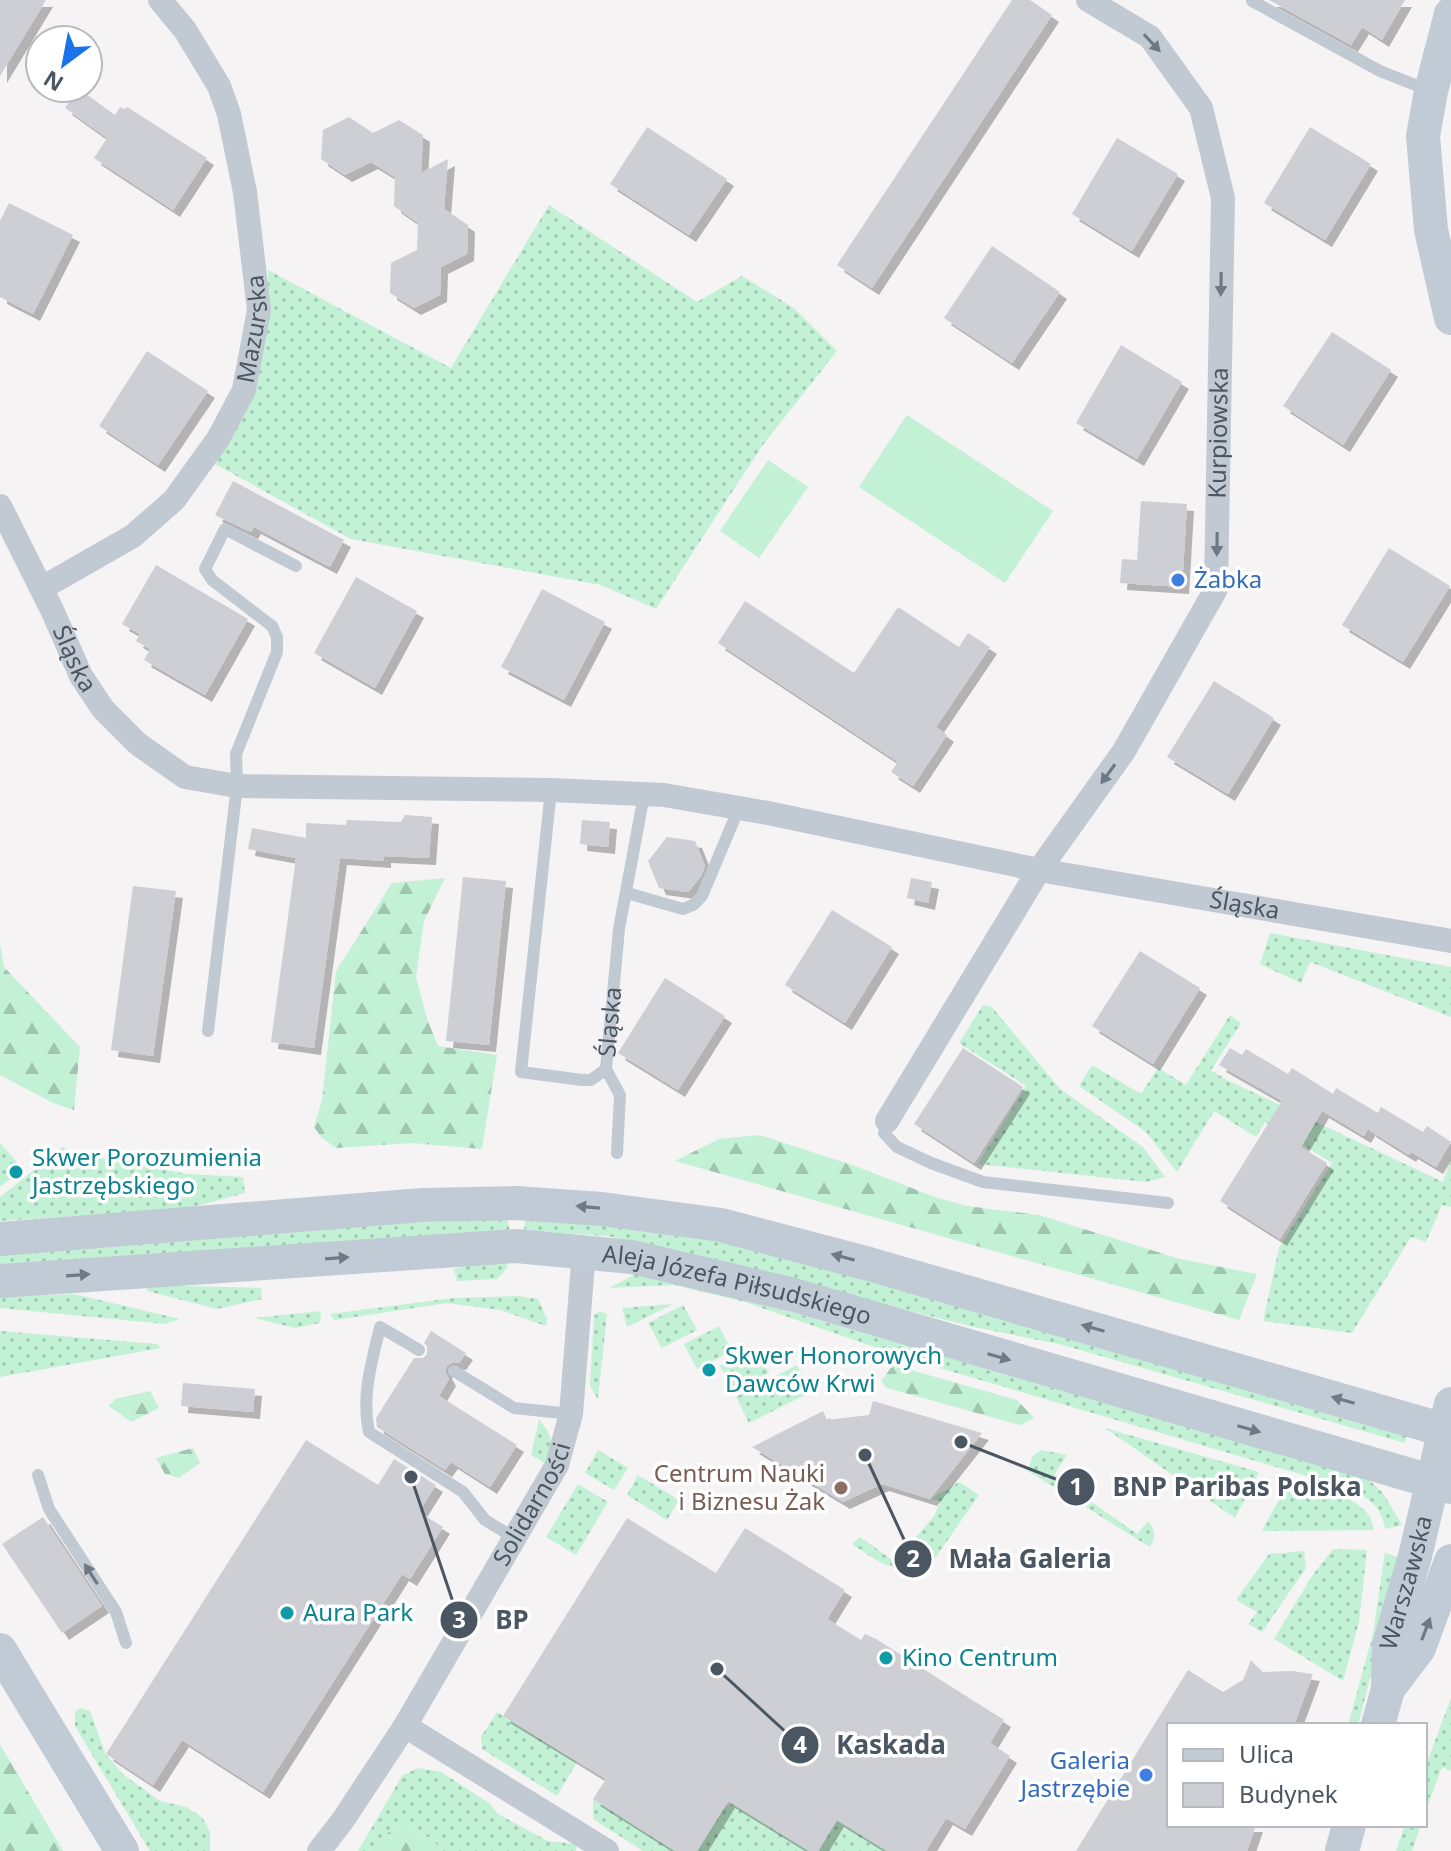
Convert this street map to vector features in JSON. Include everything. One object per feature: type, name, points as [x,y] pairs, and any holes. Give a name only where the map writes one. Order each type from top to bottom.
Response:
[{"type":"main road","points":[[1451,14],[1439,84],[1423,136],[1430,214],[1451,318]]},
{"type":"main road","name":"Aleja Józefa Piłsudskiego","points":[[0,1239],[423,1205],[516,1203],[602,1209],[721,1225],[869,1264],[1398,1416],[1449,1422]]},
{"type":"main road","name":"Aleja Józefa Piłsudskiego","points":[[0,1281],[516,1246],[632,1257],[794,1295],[1442,1485]]},
{"type":"main road","points":[[1398,1416],[1451,1383]]},
{"type":"main road","name":"Warszawska","points":[[1379,1723],[1388,1689],[1389,1645],[1415,1556],[1442,1485],[1449,1422]]},
{"type":"main road","name":"Warszawska","points":[[1388,1689],[1419,1648],[1451,1561]]},
{"type":"main road","points":[[0,1650],[122,1851]]},
{"type":"main road","points":[[1342,1851],[1348,1827]]},
{"type":"street","name":"Mazurska","points":[[42,588],[133,536],[174,500],[218,439],[244,390],[259,310],[245,192],[231,127],[213,77],[185,30],[160,0]]},
{"type":"street","name":"Kurpiowska","points":[[1039,870],[1124,751],[1216,589],[1223,198],[1201,108],[1150,37],[1088,0]]},
{"type":"street","name":"Śląska","points":[[0,506],[42,588],[81,676],[103,709],[138,744],[185,777],[237,786],[551,790],[664,795],[1039,870],[1451,941]]},
{"type":"street","points":[[887,1121],[1039,870]]},
{"type":"street","name":"Solidarności","points":[[319,1851],[405,1726],[557,1465],[571,1414],[584,1251]]},
{"type":"street","points":[[405,1726],[607,1851]]},
{"type":"lane","points":[[1252,1],[1380,71],[1439,84]]},
{"type":"lane","points":[[208,1031],[237,786],[236,754],[277,652],[277,637],[272,626],[212,580],[205,569],[225,529],[296,566]]},
{"type":"lane","name":"Śląska","points":[[551,790],[521,1072],[582,1080],[591,1080],[606,1069],[619,929],[644,795]]},
{"type":"lane","points":[[627,893],[683,909],[693,905],[702,896],[739,808]]},
{"type":"lane","points":[[606,1069],[620,1095],[617,1153]]},
{"type":"lane","points":[[887,1121],[884,1133],[897,1147],[983,1182],[1168,1203]]},
{"type":"lane","points":[[419,1350],[380,1327],[367,1387],[365,1413],[369,1432],[463,1492],[485,1520],[516,1539]]},
{"type":"lane","points":[[454,1371],[514,1408],[571,1414]]},
{"type":"lane","points":[[38,1475],[49,1509],[116,1612],[126,1643]]},
{"type":"green space","points":[[549,205],[697,302],[742,276],[794,308],[837,351],[762,446],[656,609],[601,585],[351,539],[215,464],[242,417],[268,319],[268,270],[451,368]]},
{"type":"green space","points":[[907,415],[1053,511],[1005,583],[859,487]]},
{"type":"green space","points":[[768,460],[808,487],[759,558],[720,531]]},
{"type":"green space","points":[[445,878],[424,921],[416,977],[438,1046],[497,1055],[482,1149],[412,1143],[336,1148],[322,1138],[314,1127],[322,1100],[336,971],[392,883]]},
{"type":"green space","points":[[1270,933],[1451,967],[1451,1017],[1310,962],[1301,983],[1260,964]]},
{"type":"green space","points":[[0,943],[4,967],[80,1047],[74,1110],[53,1103],[0,1075]]},
{"type":"green space","points":[[983,1005],[992,1007],[1060,1089],[1143,1147],[1165,1177],[1146,1182],[978,1164],[1026,1086],[959,1043]]},
{"type":"green space","points":[[1230,1015],[1241,1023],[1211,1070],[1443,1182],[1451,1158],[1451,1207],[1442,1205],[1426,1242],[1411,1237],[1352,1333],[1263,1321],[1279,1248],[1332,1163],[1265,1122],[1256,1137],[1214,1111],[1177,1172],[1146,1132],[1079,1086],[1092,1065],[1141,1094],[1158,1068],[1186,1085]]},
{"type":"green space","points":[[760,1135],[967,1206],[1039,1215],[1180,1259],[1257,1274],[1239,1320],[675,1161],[719,1139]]},
{"type":"green space","points":[[0,1143],[23,1169],[0,1187]]},
{"type":"green space","points":[[63,1147],[71,1152],[187,1174],[243,1177],[245,1193],[185,1209],[0,1221],[0,1197]]},
{"type":"green space","points":[[526,1216],[710,1238],[813,1262],[1407,1434],[1405,1443],[1059,1344],[974,1327],[608,1236],[524,1231]]},
{"type":"green space","points":[[507,1219],[510,1231],[0,1265],[0,1250]]},
{"type":"green space","points":[[507,1260],[507,1268],[497,1279],[457,1281],[454,1269],[481,1261]]},
{"type":"green space","points":[[640,1272],[701,1286],[1368,1479],[1383,1493],[1402,1525],[1385,1529],[1374,1505],[1351,1489],[909,1359],[745,1302],[674,1285],[609,1288]]},
{"type":"green space","points":[[147,1285],[261,1288],[262,1299],[217,1309],[147,1291]]},
{"type":"green space","points":[[74,1294],[180,1319],[165,1324],[0,1308],[0,1297]]},
{"type":"green space","points":[[519,1296],[538,1299],[547,1319],[546,1326],[500,1310],[447,1303],[334,1320],[330,1314],[453,1298]]},
{"type":"green space","points":[[673,1304],[627,1327],[622,1308]]},
{"type":"green space","points":[[683,1305],[697,1330],[662,1348],[648,1323]]},
{"type":"green space","points":[[321,1311],[320,1323],[295,1328],[254,1318]]},
{"type":"green space","points":[[600,1311],[607,1314],[598,1399],[590,1386],[594,1315]]},
{"type":"green space","points":[[719,1326],[732,1351],[697,1369],[684,1344]]},
{"type":"green space","points":[[0,1331],[157,1344],[161,1348],[0,1377]]},
{"type":"green space","points":[[756,1348],[769,1373],[734,1391],[720,1366]]},
{"type":"green space","points":[[797,1365],[811,1392],[749,1423],[736,1397]]},
{"type":"green space","points":[[893,1365],[1017,1400],[1034,1418],[1020,1425],[887,1388],[881,1381]]},
{"type":"green space","points":[[150,1391],[159,1408],[131,1422],[109,1406],[115,1399]]},
{"type":"green space","points":[[539,1420],[551,1440],[546,1464],[531,1455]]},
{"type":"green space","points":[[1105,1428],[1259,1472],[1235,1518]]},
{"type":"green space","points":[[193,1448],[200,1463],[179,1478],[165,1474],[156,1458]]},
{"type":"green space","points":[[598,1450],[628,1468],[614,1490],[585,1473]]},
{"type":"green space","points":[[1041,1450],[1067,1455],[1054,1475],[1137,1534],[1148,1521],[1154,1533],[1150,1547],[1028,1471],[1032,1457]]},
{"type":"green space","points":[[638,1475],[679,1500],[667,1520],[627,1495]]},
{"type":"green space","points":[[1289,1481],[1353,1501],[1371,1518],[1374,1530],[1262,1531]]},
{"type":"green space","points":[[959,1482],[979,1495],[924,1574],[915,1563],[890,1566],[852,1544],[860,1537],[895,1562],[934,1516],[941,1501],[930,1499]]},
{"type":"green space","points":[[578,1484],[608,1502],[576,1555],[546,1537]]},
{"type":"green space","points":[[1333,1549],[1367,1550],[1359,1622],[1343,1681],[1274,1639],[1312,1576]]},
{"type":"green space","points":[[1304,1551],[1306,1568],[1262,1632],[1248,1624],[1257,1612],[1236,1600],[1269,1554]]},
{"type":"green space","points":[[1385,1552],[1401,1560],[1359,1723],[1349,1723],[1373,1634]]},
{"type":"green space","points":[[1451,1698],[1451,1771],[1442,1767],[1428,1805],[1427,1763]]},
{"type":"green space","points":[[80,1708],[90,1711],[106,1755],[124,1775],[160,1801],[186,1807],[202,1817],[210,1832],[210,1851],[150,1851],[75,1726],[75,1712]]},
{"type":"green space","points":[[497,1712],[577,1762],[557,1796],[482,1749],[481,1737]]},
{"type":"green space","points":[[0,1744],[63,1851],[0,1851]]},
{"type":"green space","points":[[418,1768],[441,1772],[489,1803],[498,1814],[548,1841],[577,1844],[576,1851],[442,1851],[432,1839],[398,1824],[368,1851],[358,1851],[402,1776]]},
{"type":"green space","points":[[593,1799],[675,1851],[643,1851],[593,1819]]},
{"type":"green space","points":[[732,1803],[809,1851],[697,1851],[725,1807]]},
{"type":"green space","points":[[837,1820],[887,1851],[818,1851]]},
{"type":"green space","points":[[398,1824],[432,1839],[442,1851],[368,1851]]},
{"type":"green space","points":[[1404,1827],[1420,1827],[1412,1851],[1396,1851]]},
{"type":"building","points":[[0,0],[46,0],[31,24],[24,24],[24,36],[0,76]]},
{"type":"building","points":[[1012,0],[1030,0],[1052,15],[872,288],[837,265]]},
{"type":"building","points":[[1269,0],[1405,0],[1382,40],[1362,27],[1351,45]]},
{"type":"building","points":[[68,104],[100,104],[115,115],[120,107],[127,107],[207,158],[173,210],[94,158],[107,138],[65,108]]},
{"type":"building","points":[[349,117],[373,133],[399,120],[423,135],[421,173],[448,159],[444,209],[468,225],[467,254],[441,267],[440,295],[414,308],[390,293],[391,263],[417,250],[418,223],[394,206],[395,177],[371,162],[345,175],[321,159],[323,130]]},
{"type":"building","points":[[647,127],[727,179],[689,235],[610,184]]},
{"type":"building","points":[[1310,127],[1371,164],[1325,240],[1264,203]]},
{"type":"building","points":[[1117,138],[1178,174],[1132,251],[1072,214]]},
{"type":"building","points":[[9,203],[73,235],[33,314],[0,297],[0,221]]},
{"type":"building","points":[[992,246],[1060,292],[1012,363],[944,318]]},
{"type":"building","points":[[1332,332],[1391,370],[1343,445],[1283,406]]},
{"type":"building","points":[[1121,345],[1182,382],[1137,459],[1076,423]]},
{"type":"building","points":[[147,351],[208,391],[158,465],[99,426]]},
{"type":"building","points":[[233,481],[344,540],[330,567],[254,527],[251,532],[215,515]]},
{"type":"building","points":[[1141,501],[1187,504],[1182,587],[1120,583],[1122,559],[1137,560]]},
{"type":"building","points":[[1389,548],[1450,586],[1403,662],[1342,625]]},
{"type":"building","points":[[156,565],[248,619],[205,695],[144,660],[150,649],[136,641],[140,634],[122,624]]},
{"type":"building","points":[[356,577],[417,611],[375,688],[314,653]]},
{"type":"building","points":[[542,589],[605,622],[564,700],[501,667]]},
{"type":"building","points":[[745,601],[854,673],[898,607],[959,647],[968,633],[990,647],[936,727],[947,735],[913,786],[891,772],[898,762],[718,643]]},
{"type":"building","points":[[1214,681],[1274,718],[1228,794],[1167,757]]},
{"type":"building","points":[[405,815],[432,817],[429,858],[384,856],[384,861],[340,858],[314,1048],[271,1042],[296,858],[248,849],[252,828],[306,838],[306,823],[346,825],[347,820],[401,822]]},
{"type":"building","points":[[582,820],[610,822],[608,847],[580,844]]},
{"type":"building","points":[[667,837],[695,841],[705,866],[688,892],[659,888],[648,861]]},
{"type":"building","points":[[463,877],[506,881],[489,1045],[446,1041]]},
{"type":"building","points":[[911,878],[932,882],[928,903],[907,898]]},
{"type":"building","points":[[133,886],[176,891],[153,1056],[111,1050]]},
{"type":"building","points":[[832,910],[892,947],[845,1023],[785,985]]},
{"type":"building","points":[[1140,951],[1200,988],[1153,1064],[1092,1026]]},
{"type":"building","points":[[665,978],[725,1016],[678,1090],[618,1053]]},
{"type":"building","points":[[963,1048],[1023,1087],[974,1163],[914,1124]]},
{"type":"building","points":[[1230,1048],[1242,1055],[1246,1049],[1288,1074],[1292,1068],[1333,1094],[1336,1088],[1378,1113],[1381,1107],[1423,1132],[1427,1126],[1451,1142],[1436,1167],[1411,1152],[1409,1155],[1369,1130],[1376,1116],[1364,1136],[1322,1111],[1301,1147],[1327,1163],[1280,1239],[1220,1201],[1282,1101],[1219,1065]]},
{"type":"building","points":[[431,1331],[466,1353],[459,1363],[453,1362],[447,1366],[445,1372],[449,1379],[439,1396],[517,1445],[490,1487],[451,1462],[445,1470],[377,1427],[376,1418],[414,1358],[423,1358],[427,1354],[424,1343]]},
{"type":"building","points":[[183,1383],[255,1389],[253,1412],[181,1406]]},
{"type":"building","points":[[873,1401],[982,1433],[930,1499],[882,1484],[843,1502],[752,1447],[823,1411],[827,1420],[869,1415]]},
{"type":"building","name":"Aura Park","points":[[306,1440],[378,1485],[394,1459],[436,1485],[419,1512],[443,1527],[410,1579],[402,1574],[263,1792],[182,1740],[153,1785],[106,1754]]},
{"type":"building","points":[[43,1517],[102,1606],[62,1633],[2,1544]]},
{"type":"building","points":[[627,1518],[716,1573],[745,1528],[845,1590],[827,1619],[861,1640],[865,1634],[876,1639],[1004,1720],[990,1743],[1010,1756],[965,1829],[946,1818],[926,1851],[887,1851],[837,1820],[818,1851],[809,1851],[728,1801],[697,1851],[675,1851],[593,1799],[606,1779],[503,1716]]},
{"type":"building","name":"Galeria Jastrzębie","points":[[1251,1660],[1262,1672],[1313,1674],[1295,1723],[1167,1723],[1167,1827],[1255,1827],[1247,1851],[1076,1851],[1188,1670],[1223,1692],[1243,1680]]},
{"type":"place","name":"Żabka","points":[[1178,580]]},
{"type":"place","name":"Skwer Porozumienia Jastrzębskiego","points":[[16,1172]]},
{"type":"place","name":"Skwer Honorowych Dawców Krwi","points":[[709,1370]]},
{"type":"place","name":"BNP Paribas Polska","points":[[961,1442]]},
{"type":"place","name":"Mała Galeria","points":[[865,1455]]},
{"type":"place","name":"BP","points":[[411,1477]]},
{"type":"place","name":"Centrum Nauki i Biznesu Żak","points":[[841,1488]]},
{"type":"place","name":"Aura Park","points":[[287,1613]]},
{"type":"place","name":"Kino Centrum","points":[[886,1658]]},
{"type":"place","name":"Kaskada","points":[[717,1669]]},
{"type":"place","name":"Galeria Jastrzębie","points":[[1146,1775]]}]
